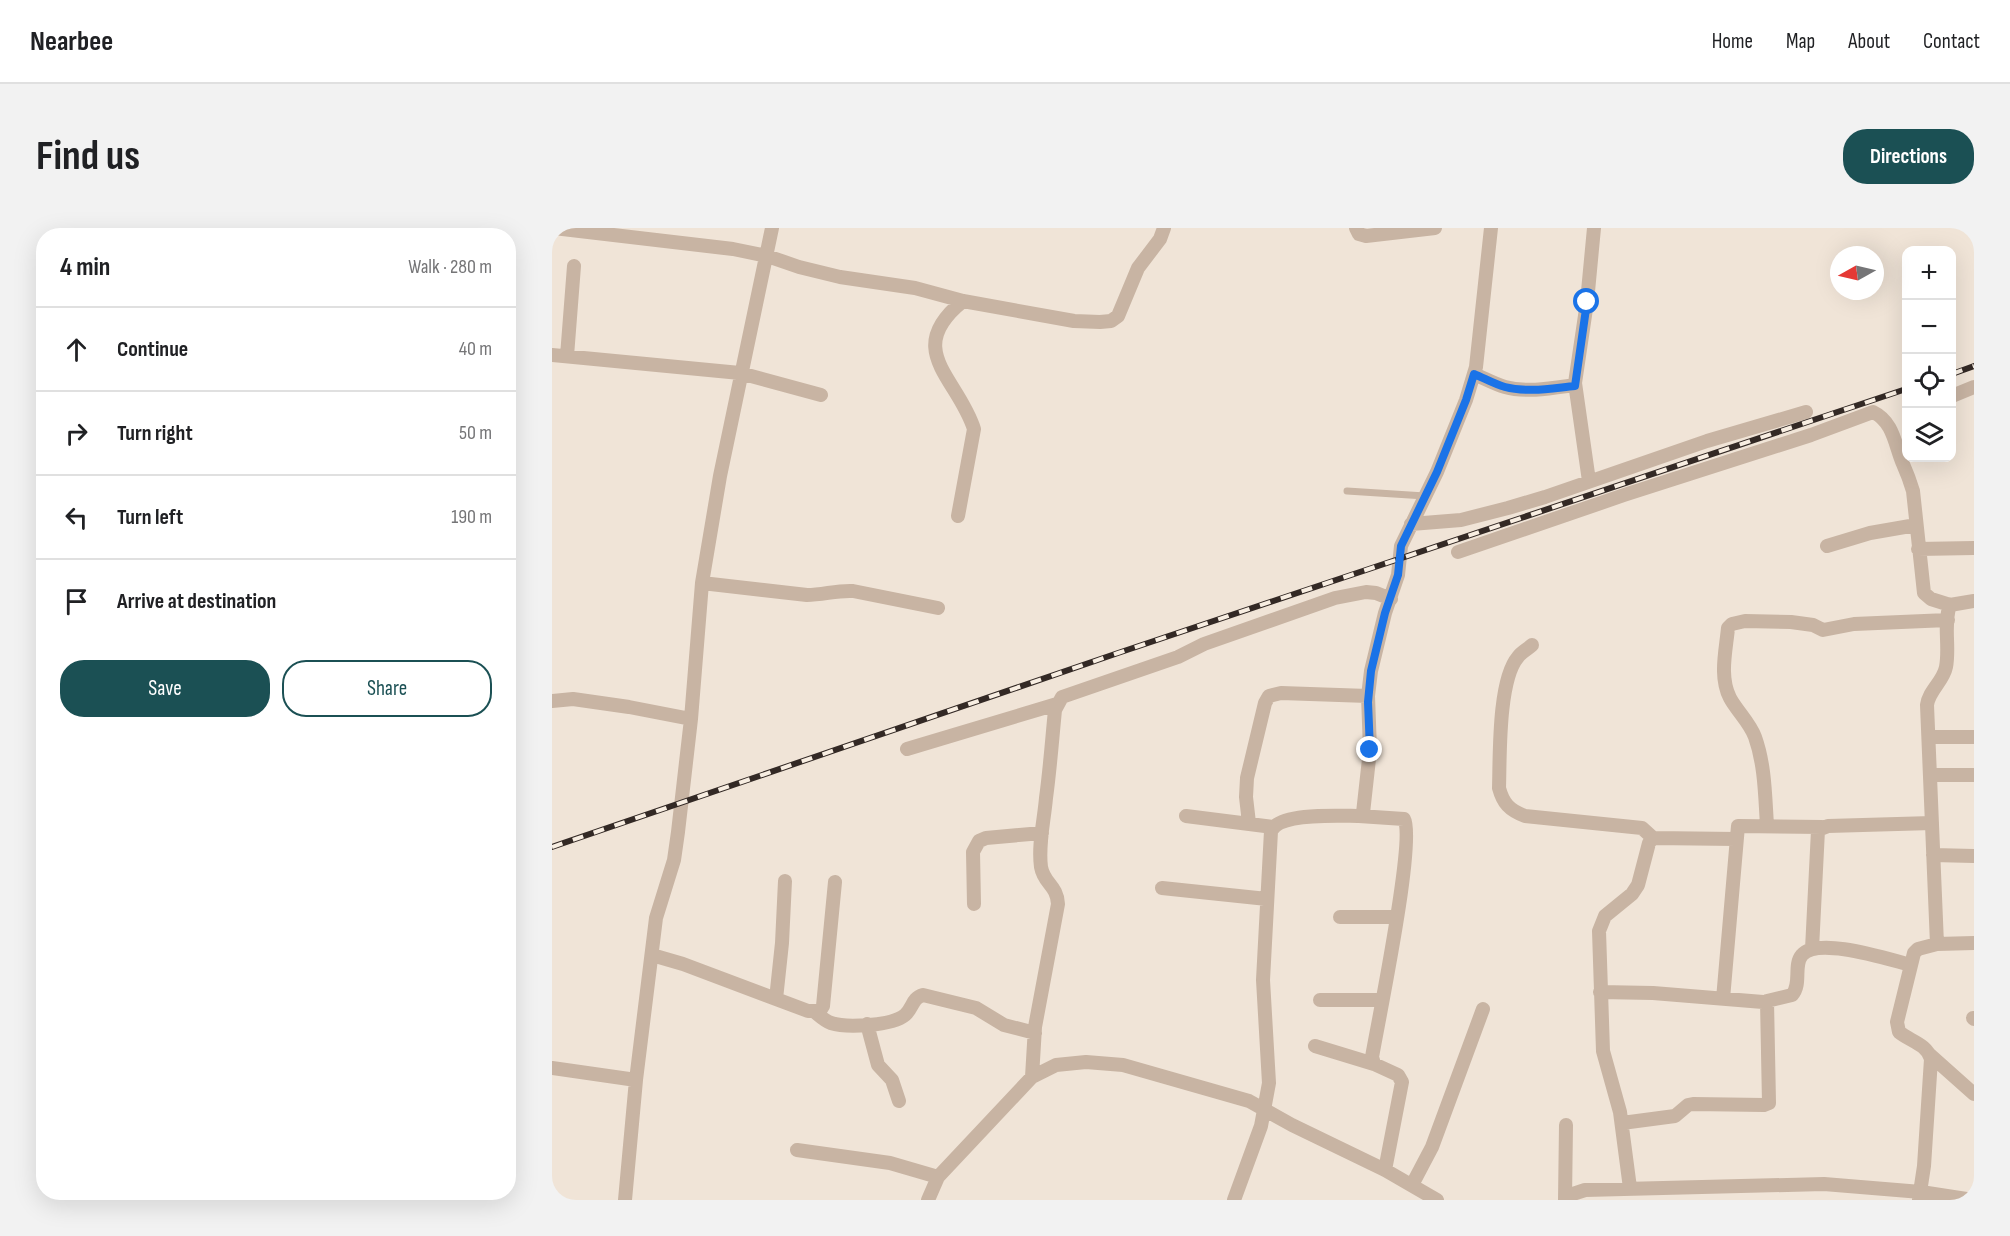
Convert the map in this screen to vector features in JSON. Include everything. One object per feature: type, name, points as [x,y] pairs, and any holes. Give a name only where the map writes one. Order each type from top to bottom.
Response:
[{"type":"street","points":[[554,228],[733,249],[767,256],[840,277],[915,288],[963,301],[1074,321],[1111,321],[1121,310],[1138,268],[1160,239],[1164,228]]},
{"type":"street","points":[[625,1200],[636,1080],[656,918],[674,860],[691,719],[702,582],[740,373],[772,228]]},
{"type":"street","points":[[1356,228],[1359,234],[1366,236],[1435,228]]},
{"type":"street","points":[[1359,816],[1364,810],[1368,771],[1368,696],[1376,650],[1398,575],[1401,546],[1437,472],[1474,374],[1491,228]]},
{"type":"street","points":[[1589,481],[1575,386],[1592,267],[1594,228]]},
{"type":"street","points":[[567,356],[574,266]]},
{"type":"street","points":[[958,516],[974,429],[970,417],[946,379],[937,359],[935,345],[937,332],[943,321],[963,301]]},
{"type":"street","points":[[552,355],[740,373],[821,395]]},
{"type":"street","points":[[1474,374],[1504,387],[1516,389],[1575,386]]},
{"type":"street","points":[[1956,394],[1974,387]]},
{"type":"street","points":[[1411,524],[1461,520],[1545,497],[1707,441],[1806,412]]},
{"type":"street","points":[[1458,552],[1624,495],[1811,435],[1870,413],[1878,415],[1900,443],[1903,464],[1913,491],[1924,593],[1931,599],[1950,605],[1974,601]]},
{"type":"street","points":[[1827,546],[1870,533],[1916,525]]},
{"type":"street","points":[[1918,549],[1974,548]]},
{"type":"street","points":[[702,582],[807,595],[840,590],[852,591],[938,608]]},
{"type":"street","points":[[1032,1077],[1035,1033],[1058,904],[1058,895],[1047,881],[1041,868],[1042,833],[1057,704],[1062,697],[1178,657],[1204,644],[1335,598],[1366,592],[1391,599]]},
{"type":"street","points":[[1937,944],[1928,699],[1945,672],[1950,605]]},
{"type":"street","points":[[1767,825],[1761,756],[1754,734],[1729,697],[1725,684],[1728,628],[1732,624],[1745,621],[1791,622],[1813,625],[1823,630],[1861,624],[1948,620]]},
{"type":"street","points":[[1532,645],[1517,657],[1507,678],[1502,719],[1499,788],[1508,807],[1525,816],[1642,828],[1653,838],[1736,839]]},
{"type":"street","points":[[1249,823],[1246,797],[1247,778],[1265,703],[1269,696],[1281,693],[1368,696]]},
{"type":"street","points":[[552,701],[573,699],[691,719]]},
{"type":"street","points":[[907,749],[1057,704]]},
{"type":"street","points":[[1929,737],[1974,737]]},
{"type":"street","points":[[1930,775],[1974,775]]},
{"type":"street","points":[[1186,816],[1273,827]]},
{"type":"street","points":[[1234,1200],[1265,1110],[1270,1070],[1263,992],[1270,837],[1273,827],[1279,823],[1301,818],[1359,816],[1402,819],[1407,823],[1408,843],[1372,1057],[1374,1064]]},
{"type":"street","points":[[1723,999],[1738,826],[1822,827],[1932,823]]},
{"type":"street","points":[[1812,949],[1817,836],[1818,830],[1822,827]]},
{"type":"street","points":[[974,904],[973,852],[979,841],[986,838],[1042,833]]},
{"type":"street","points":[[1630,1188],[1618,1100],[1603,1051],[1598,948],[1601,921],[1632,894],[1638,885],[1649,843],[1653,838]]},
{"type":"street","points":[[1933,855],[1974,856]]},
{"type":"street","points":[[776,999],[785,881]]},
{"type":"street","points":[[815,1012],[820,1011],[823,1006],[835,882]]},
{"type":"street","points":[[1162,888],[1267,899]]},
{"type":"street","points":[[1340,918],[1396,917]]},
{"type":"street","points":[[1974,943],[1937,944],[1918,948],[1911,965],[1897,1027],[1899,1032],[1923,1047],[1974,1094]]},
{"type":"street","points":[[1600,992],[1653,993],[1767,1001],[1787,997],[1795,991],[1800,957],[1812,949],[1822,947],[1843,949],[1911,965]]},
{"type":"street","points":[[652,955],[815,1012],[830,1023],[842,1025],[889,1022],[906,1014],[915,999],[923,995],[976,1008],[1004,1025],[1035,1033]]},
{"type":"street","points":[[1320,1000],[1382,1000]]},
{"type":"street","points":[[1622,1123],[1672,1117],[1693,1104],[1764,1105],[1769,1103],[1767,1001]]},
{"type":"street","points":[[1412,1185],[1432,1147],[1483,1008]]},
{"type":"street","points":[[867,1024],[878,1065],[892,1080],[899,1101]]},
{"type":"street","points":[[1315,1046],[1374,1064],[1398,1076],[1402,1082],[1385,1170]]},
{"type":"street","points":[[1920,1196],[1930,1080],[1929,1054]]},
{"type":"street","points":[[928,1200],[938,1177],[1032,1077],[1056,1065],[1073,1062],[1123,1065],[1236,1096],[1385,1170],[1437,1200]]},
{"type":"street","points":[[552,1068],[636,1080]]},
{"type":"street","points":[[1566,1125],[1566,1200]]},
{"type":"street","points":[[797,1150],[890,1163],[938,1177]]},
{"type":"street","points":[[1566,1200],[1579,1191],[1630,1188],[1704,1193],[1824,1184],[1974,1200]]},
{"type":"lane","points":[[1347,491],[1425,496]]},
{"type":"railway","points":[[1956,373],[1974,366]]},
{"type":"railway","points":[[552,847],[1118,653],[1902,390]]},
{"type":"route","points":[[1370,750],[1368,702],[1371,671],[1385,613],[1398,575],[1401,546],[1437,472],[1472,385],[1474,374],[1504,387],[1516,389],[1575,386],[1587,302]]}]
